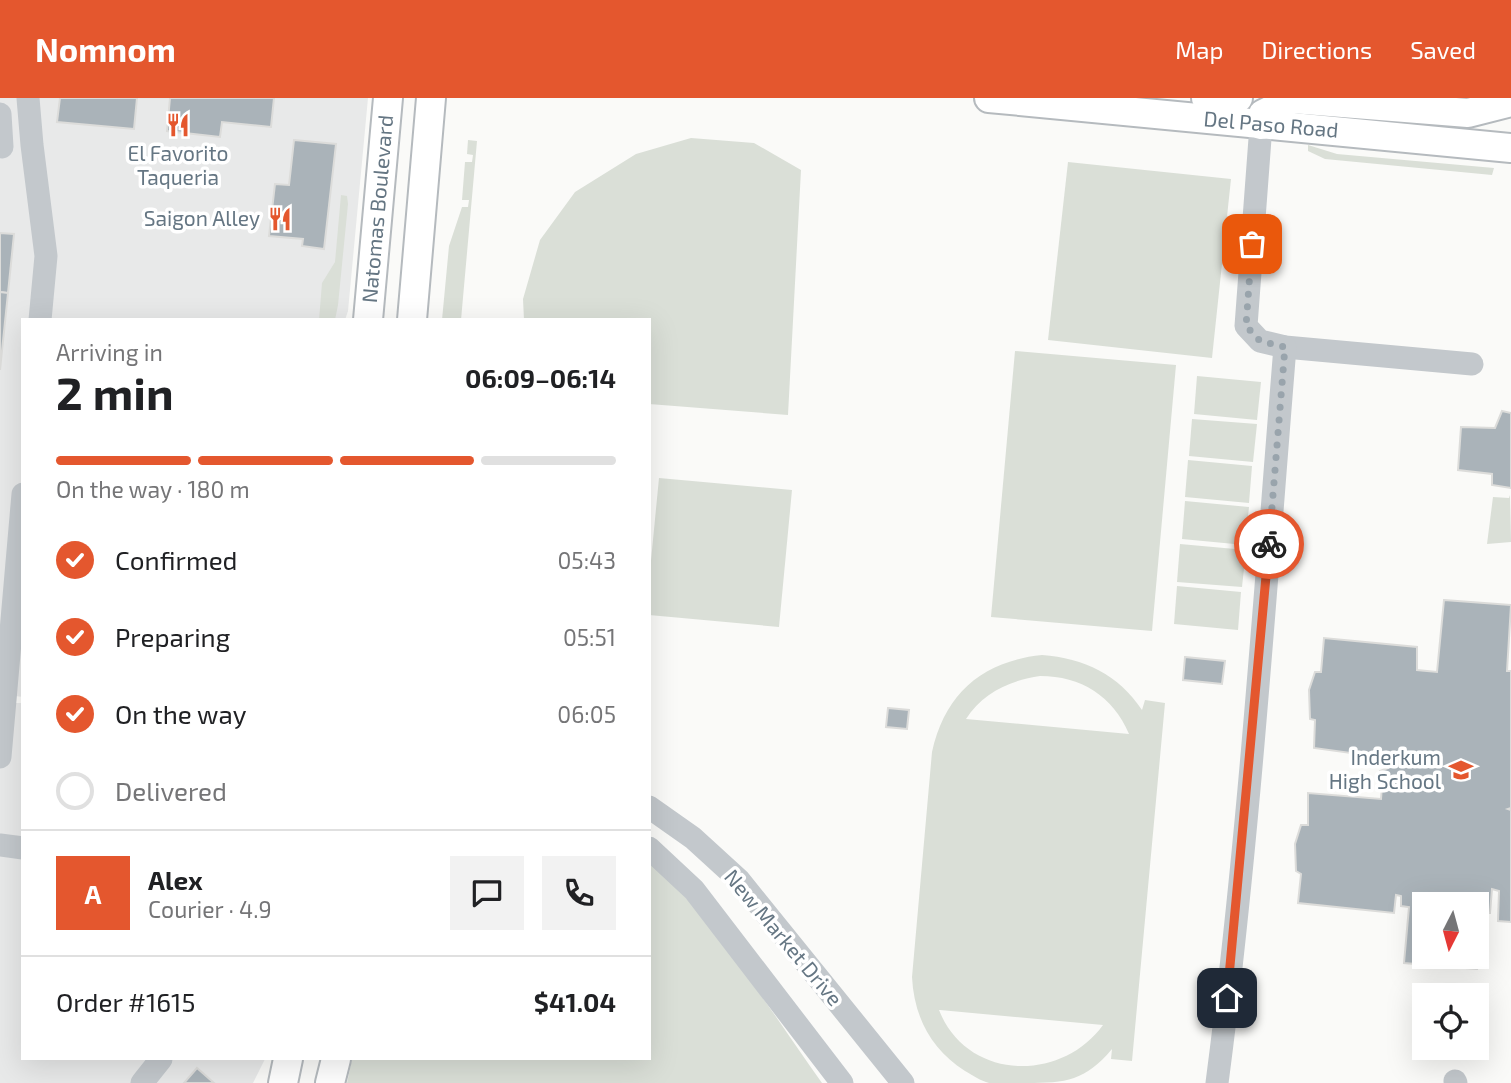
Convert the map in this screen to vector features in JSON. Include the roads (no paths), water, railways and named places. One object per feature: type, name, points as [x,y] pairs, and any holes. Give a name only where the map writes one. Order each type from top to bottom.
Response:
[{"type":"main road","name":"Natomas Boulevard","points":[[368,318],[388,98]]},
{"type":"main road","name":"Natomas Boulevard","points":[[412,318],[431,98]]},
{"type":"main road","name":"Del Paso Road","points":[[993,98],[1511,148]]},
{"type":"main road","points":[[1206,98],[1238,98]]},
{"type":"main road","points":[[1489,98],[1511,101]]},
{"type":"main road","points":[[1261,125],[1263,114],[1293,99],[1468,113],[1511,101]]},
{"type":"main road","points":[[283,1083],[288,1060]]},
{"type":"main road","points":[[330,1083],[336,1060]]},
{"type":"street","points":[[28,98],[46,256],[40,318]]},
{"type":"street","points":[[0,114],[2,147]]},
{"type":"street","points":[[1261,125],[1246,326],[1260,341],[1285,347],[1472,363]]},
{"type":"street","points":[[1217,1083],[1257,680],[1285,347]]},
{"type":"street","points":[[0,757],[21,517]]},
{"type":"street","name":"New Market Drive","points":[[651,808],[693,838],[739,880],[903,1083]]},
{"type":"street","points":[[0,845],[21,848]]},
{"type":"street","name":"New Market Drive","points":[[651,850],[694,890],[842,1083]]},
{"type":"street","points":[[142,1083],[160,1060]]},
{"type":"place","name":"El Favorito Taqueria","points":[[178,125]]},
{"type":"place","name":"Saigon Alley","points":[[280,219]]},
{"type":"place","name":"Inderkum High School","points":[[1461,770]]}]
